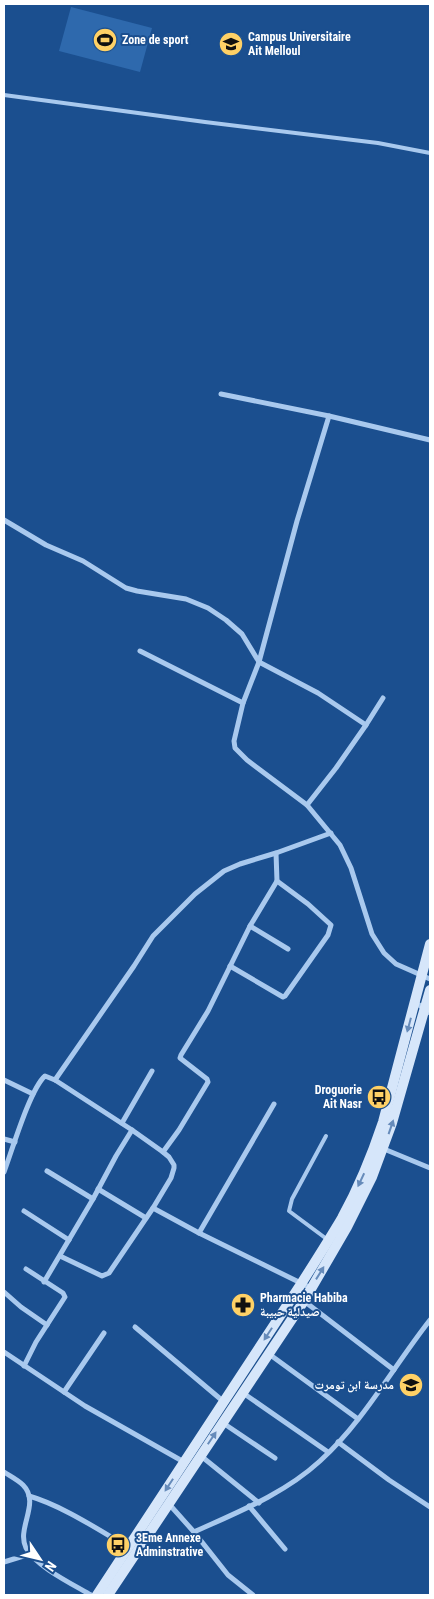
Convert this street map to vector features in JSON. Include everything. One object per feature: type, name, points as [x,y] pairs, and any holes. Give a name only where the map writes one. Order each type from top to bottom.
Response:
[{"type":"main road","points":[[97,1595],[301,1284],[354,1196],[374,1149],[386,1113],[415,1002],[426,977],[430,944]]},
{"type":"main road","points":[[108,1595],[304,1301],[361,1202],[384,1149],[428,1011],[430,990]]},
{"type":"street","points":[[221,394],[329,416],[430,440]]},
{"type":"street","points":[[329,416],[297,521],[259,662],[243,703],[234,741],[236,748],[247,760],[307,805],[340,845],[352,868],[372,934],[384,953],[396,964],[426,977]]},
{"type":"street","points":[[4,520],[46,544],[84,561],[126,588],[186,599],[208,608],[242,634],[259,662],[318,693],[366,725]]},
{"type":"street","points":[[140,651],[243,703]]},
{"type":"street","points":[[307,805],[336,768],[383,698]]},
{"type":"street","points":[[55,1080],[153,936],[195,894],[224,871],[331,833]]},
{"type":"street","points":[[163,1152],[179,1130],[208,1082],[207,1079],[180,1058],[208,1012],[250,926],[277,881],[276,853]]},
{"type":"street","points":[[230,966],[283,997],[328,935],[331,925],[313,907],[277,881]]},
{"type":"street","points":[[250,926],[288,949]]},
{"type":"street","points":[[415,1002],[428,1011]]},
{"type":"street","points":[[122,1123],[152,1071]]},
{"type":"street","points":[[4,1172],[33,1094],[41,1079],[45,1076],[55,1080],[122,1123],[163,1152],[172,1162],[174,1168],[171,1178],[109,1273],[102,1276],[60,1256]]},
{"type":"street","points":[[4,1080],[33,1094]]},
{"type":"street","points":[[199,1233],[274,1104]]},
{"type":"street","points":[[44,1282],[94,1200],[98,1189],[132,1130]]},
{"type":"street","points":[[4,1139],[15,1142]]},
{"type":"street","points":[[384,1149],[430,1168]]},
{"type":"street","points":[[47,1171],[94,1200]]},
{"type":"street","points":[[98,1189],[146,1218]]},
{"type":"street","points":[[153,1208],[199,1233],[311,1288]]},
{"type":"street","points":[[24,1210],[69,1240]]},
{"type":"street","points":[[24,1366],[46,1325],[65,1297],[63,1293],[26,1269]]},
{"type":"street","points":[[4,1292],[46,1325]]},
{"type":"street","points":[[304,1301],[394,1370]]},
{"type":"street","points":[[194,1532],[259,1503],[319,1462],[358,1418],[430,1320]]},
{"type":"street","points":[[136,1327],[224,1402]]},
{"type":"street","points":[[64,1392],[104,1333]]},
{"type":"street","points":[[4,1352],[85,1406],[184,1462]]},
{"type":"street","points":[[268,1354],[358,1418]]},
{"type":"street","points":[[242,1393],[328,1452]]},
{"type":"street","points":[[223,1422],[275,1458]]},
{"type":"street","points":[[338,1442],[430,1507]]},
{"type":"street","points":[[200,1456],[259,1503]]},
{"type":"street","points":[[4,1472],[23,1485],[29,1496],[29,1511],[24,1534],[26,1548],[30,1554],[48,1569],[91,1595]]},
{"type":"street","points":[[29,1496],[53,1505],[129,1547]]},
{"type":"street","points":[[168,1504],[194,1532],[228,1575],[253,1595]]},
{"type":"street","points":[[249,1506],[285,1549]]},
{"type":"street","points":[[4,1562],[30,1554]]},
{"type":"lane","points":[[4,95],[360,141],[430,153]]},
{"type":"lane","points":[[326,1136],[292,1199],[289,1211],[329,1240]]},
{"type":"shaded area","name":"Zone de sport","points":[[71,7],[152,28],[140,72],[59,51]]},
{"type":"place","name":"Zone de sport","points":[[105,40]]},
{"type":"place","name":"Campus Universitaire Ait Melloul","points":[[231,44]]},
{"type":"place","name":"Droguorie Ait Nasr","points":[[379,1097]]},
{"type":"place","name":"Pharmacie Habiba صيدلية حبيبة","points":[[243,1305]]},
{"type":"place","name":"مدرسة ابن تومرت","points":[[411,1385]]},
{"type":"place","name":"3Eme Annexe Adminstrative","points":[[118,1545]]}]
